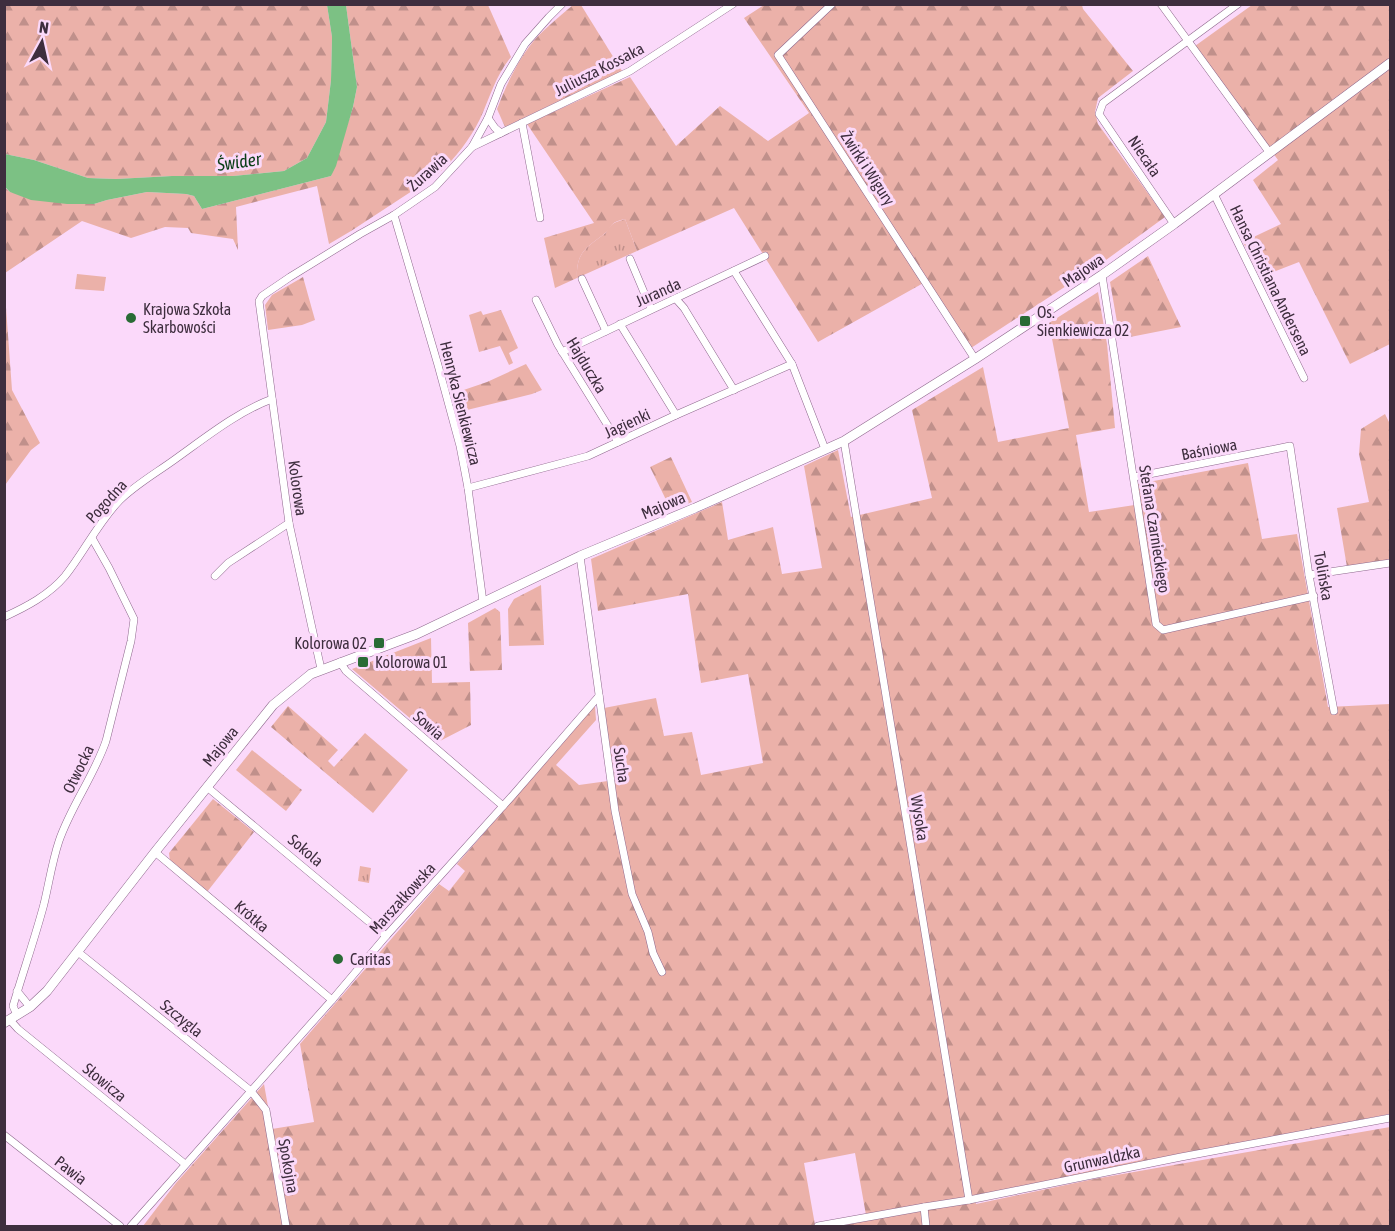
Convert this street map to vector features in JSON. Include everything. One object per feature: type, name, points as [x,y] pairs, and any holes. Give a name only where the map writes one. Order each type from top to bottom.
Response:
[{"type":"street","name":"Żurawia","points":[[259,308],[262,296],[270,290],[394,215],[435,187],[472,147],[488,118],[501,84],[525,44],[562,4]]},
{"type":"street","name":"Juliusza Kossaka","points":[[472,147],[630,71],[733,4]]},
{"type":"street","name":"Żwirki i Wigury","points":[[832,4],[777,55],[975,359]]},
{"type":"street","points":[[1161,4],[1269,152]]},
{"type":"street","points":[[1187,42],[1238,4]]},
{"type":"street","name":"Niecała","points":[[1174,224],[1100,114],[1103,103],[1187,42]]},
{"type":"street","name":"Majowa","points":[[10,1020],[30,1007],[47,991],[273,705],[301,681],[321,669],[417,634],[580,556],[695,508],[844,441],[975,359],[1102,275],[1390,63]]},
{"type":"street","points":[[488,118],[501,133]]},
{"type":"street","points":[[522,123],[540,218]]},
{"type":"street","name":"Hansa Christiana Andersena","points":[[1214,194],[1304,378]]},
{"type":"street","name":"Henryka Sienkiewicza","points":[[394,215],[460,447],[468,488],[483,602]]},
{"type":"street","name":"Juranda","points":[[562,352],[765,256]]},
{"type":"street","points":[[630,259],[651,309]]},
{"type":"street","points":[[734,272],[792,364],[825,449]]},
{"type":"street","name":"Stefana Czarnieckiego","points":[[1102,275],[1156,624],[1163,630],[1314,596]]},
{"type":"street","points":[[582,279],[606,331]]},
{"type":"street","points":[[676,299],[684,308],[734,390]]},
{"type":"street","name":"Hajduczka","points":[[536,300],[562,352],[618,442]]},
{"type":"street","name":"Kolorowa","points":[[259,308],[289,523],[321,669]]},
{"type":"street","points":[[620,324],[676,415]]},
{"type":"street","name":"Jagienki","points":[[468,488],[588,456],[792,364]]},
{"type":"street","name":"Pogodna","points":[[4,617],[25,607],[53,588],[64,577],[119,501],[136,486],[226,424],[272,399]]},
{"type":"street","name":"Wysoka","points":[[844,441],[969,1200]]},
{"type":"street","name":"Baśniowa","points":[[1134,477],[1290,446]]},
{"type":"street","name":"Tolińska","points":[[1290,446],[1309,575],[1334,711]]},
{"type":"street","points":[[215,576],[228,563],[289,523]]},
{"type":"street","name":"Otwocka","points":[[10,1020],[60,840],[71,812],[106,741],[131,641],[134,620],[110,568],[92,538]]},
{"type":"street","name":"Sucha","points":[[580,556],[615,812],[632,894],[648,932],[653,954],[662,972]]},
{"type":"street","points":[[1309,575],[1390,563]]},
{"type":"street","name":"Sowia","points":[[340,663],[346,671],[503,806]]},
{"type":"street","name":"Marszałkowska","points":[[131,1227],[599,696]]},
{"type":"street","name":"Sokola","points":[[207,786],[386,936]]},
{"type":"street","name":"Krótka","points":[[155,852],[332,1000]]},
{"type":"street","name":"Szczygla","points":[[78,952],[251,1091],[266,1110]]},
{"type":"street","points":[[17,991],[30,1007]]},
{"type":"street","name":"Słowicza","points":[[10,1020],[18,1029],[185,1164]]},
{"type":"street","name":"Spokojna","points":[[266,1110],[286,1227]]},
{"type":"street","name":"Grunwaldzka","points":[[818,1227],[1390,1118]]},
{"type":"street","name":"Pawia","points":[[4,1135],[120,1227]]},
{"type":"street","points":[[924,1207],[926,1227]]},
{"type":"green space","points":[[5,5],[327,5],[332,37],[331,80],[326,122],[307,158],[284,171],[233,176],[88,178],[34,160],[5,154]]},
{"type":"green space","points":[[346,5],[488,5],[511,57],[497,79],[472,134],[438,174],[329,244],[317,186],[236,207],[238,250],[233,239],[191,233],[188,228],[165,227],[131,238],[82,221],[5,273],[4,187],[10,192],[94,204],[147,192],[186,194],[194,196],[202,209],[331,176],[357,87]]},
{"type":"green space","points":[[573,5],[581,5],[622,71],[505,127],[497,109],[514,71],[538,36]]},
{"type":"green space","points":[[764,5],[1082,5],[1133,71],[1098,98],[1095,112],[1098,124],[1165,217],[1106,260],[971,348],[927,281],[818,342],[734,208],[637,251],[625,219],[616,222],[583,252],[578,263],[577,278],[555,288],[544,238],[594,223],[527,124],[630,77],[676,146],[720,106],[768,141],[809,113],[744,18]]},
{"type":"green space","points":[[1252,5],[1390,5],[1390,344],[1350,364],[1299,262],[1260,277],[1243,242],[1281,224],[1253,180],[1278,160],[1195,46]]},
{"type":"green space","points":[[625,219],[637,251],[577,278],[578,263],[583,252],[612,224]]},
{"type":"green space","points":[[1148,256],[1181,327],[1120,339],[1110,282]]},
{"type":"green space","points":[[77,274],[106,277],[104,291],[75,289]]},
{"type":"green space","points":[[303,277],[315,320],[302,325],[268,330],[265,305],[272,295]]},
{"type":"green space","points":[[4,280],[12,390],[40,443],[31,450],[5,485]]},
{"type":"green space","points":[[1098,292],[1107,344],[1115,428],[1076,435],[1089,512],[1141,504],[1138,484],[1248,463],[1262,539],[1297,534],[1328,707],[1390,704],[1390,1114],[975,1197],[976,1204],[1094,1179],[1390,1127],[1390,1226],[143,1226],[176,1183],[264,1084],[272,1129],[314,1122],[300,1044],[439,884],[449,891],[465,871],[457,864],[595,706],[596,720],[556,765],[579,785],[615,780],[604,708],[656,698],[664,736],[692,732],[701,775],[763,763],[748,674],[701,683],[688,594],[598,611],[591,559],[722,502],[728,540],[773,527],[782,574],[822,568],[804,466],[838,450],[851,517],[932,498],[912,410],[983,367],[998,442],[1069,428],[1049,323]],"holes":[[[855,1153],[866,1215],[815,1225],[804,1163]]]},
{"type":"green space","points":[[501,310],[518,348],[509,353],[513,363],[509,365],[500,346],[479,352],[469,315],[481,311],[483,315]]},
{"type":"green space","points":[[526,364],[542,390],[467,410],[466,407],[456,409],[452,394],[487,382]]},
{"type":"green space","points":[[1385,414],[1390,424],[1390,560],[1347,567],[1337,508],[1369,502],[1359,454],[1361,429]]},
{"type":"green space","points":[[671,457],[692,502],[671,510],[650,467]]},
{"type":"green space","points":[[541,585],[544,645],[509,646],[508,609],[514,599]]},
{"type":"green space","points":[[495,608],[500,612],[502,670],[470,671],[468,623]]},
{"type":"green space","points":[[431,638],[432,683],[470,682],[471,725],[438,742],[352,669]]},
{"type":"green space","points":[[288,706],[338,750],[328,761],[334,767],[365,733],[408,770],[373,813],[271,727]]},
{"type":"green space","points":[[252,750],[302,790],[286,811],[236,770]]},
{"type":"green space","points":[[213,799],[254,832],[207,892],[170,862],[169,853]]},
{"type":"green space","points":[[360,866],[371,868],[369,883],[358,881]]},
{"type":"shaded area","points":[[327,5],[346,5],[357,87],[336,166],[331,176],[202,209],[194,196],[186,194],[147,192],[94,204],[67,204],[31,200],[10,192],[5,187],[5,154],[34,160],[88,178],[116,179],[233,176],[284,171],[307,158],[326,122],[331,80],[332,37]]},
{"type":"place","name":"Krajowa Szkoła Skarbowości","points":[[131,318]]},
{"type":"place","name":"Os. Sienkiewicza 02","points":[[1025,321]]},
{"type":"place","name":"Kolorowa 02","points":[[379,643]]},
{"type":"place","name":"Kolorowa 01","points":[[363,662]]},
{"type":"place","name":"Caritas","points":[[338,959]]},
{"type":"water label","name":"Świder","points":[[239,162]]}]
